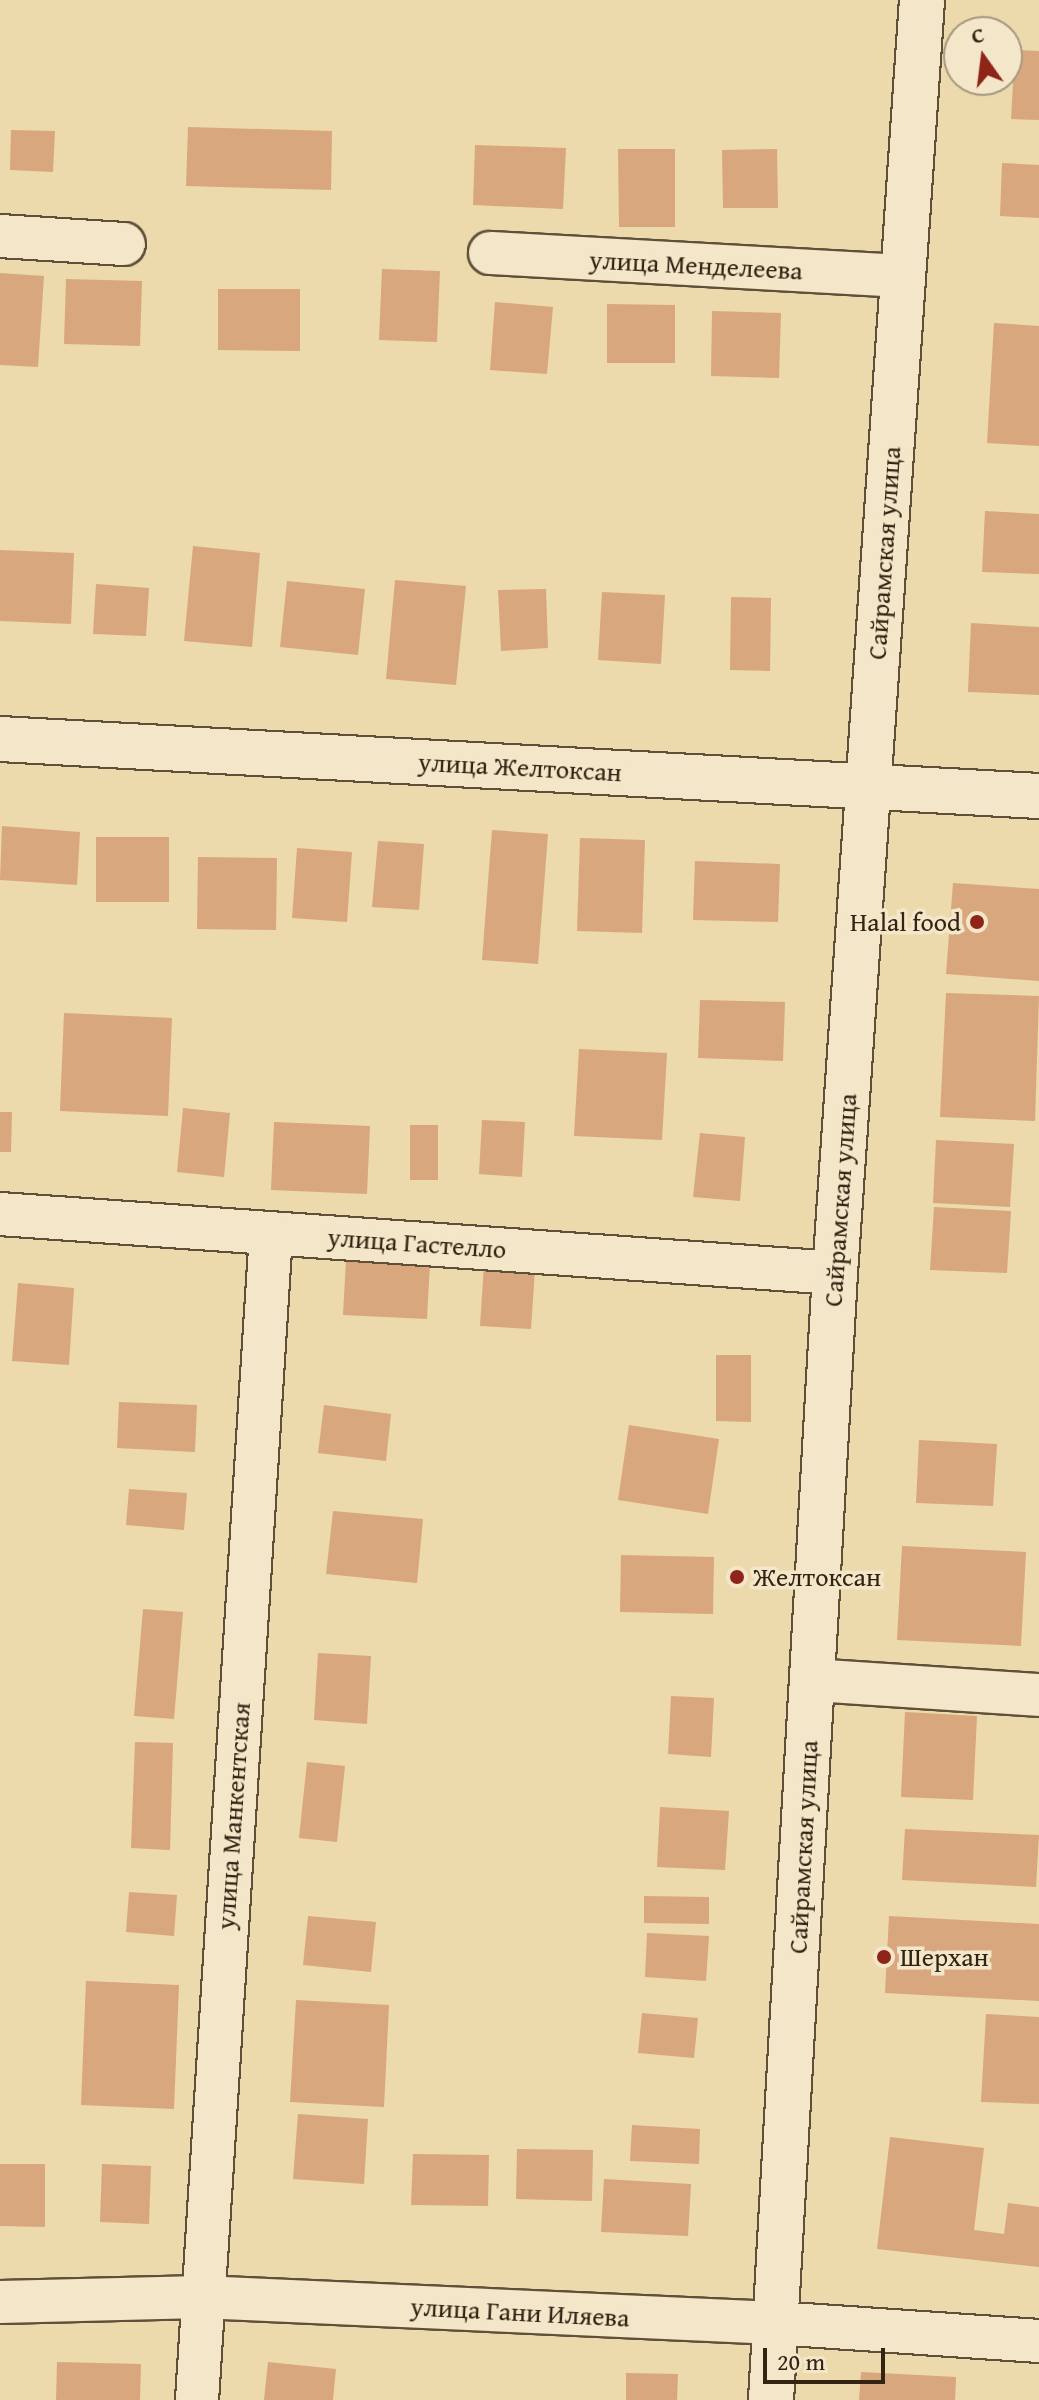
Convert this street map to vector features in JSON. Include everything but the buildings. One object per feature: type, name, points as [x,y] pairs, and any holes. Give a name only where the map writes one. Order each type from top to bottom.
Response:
[{"type":"main road","name":"Сайрамская улица","points":[[771,2400],[835,1273],[922,0]]},
{"type":"main road","name":"улица Желтоксан","points":[[0,739],[1039,796]]},
{"type":"street","points":[[0,236],[124,244]]},
{"type":"street","name":"улица Менделеева","points":[[490,253],[903,276]]},
{"type":"street","name":"улица Гастелло","points":[[0,1214],[835,1273]]},
{"type":"street","name":"улица Манкентская","points":[[197,2400],[201,2297],[271,1233]]},
{"type":"street","points":[[813,1680],[1039,1695]]},
{"type":"street","name":"улица Гани Иляева","points":[[0,2302],[201,2297],[775,2323],[1039,2341]]},
{"type":"place","name":"Halal food","points":[[977,922]]},
{"type":"place","name":"Желтоксан","points":[[737,1577]]},
{"type":"place","name":"Шерхан","points":[[884,1957]]}]
